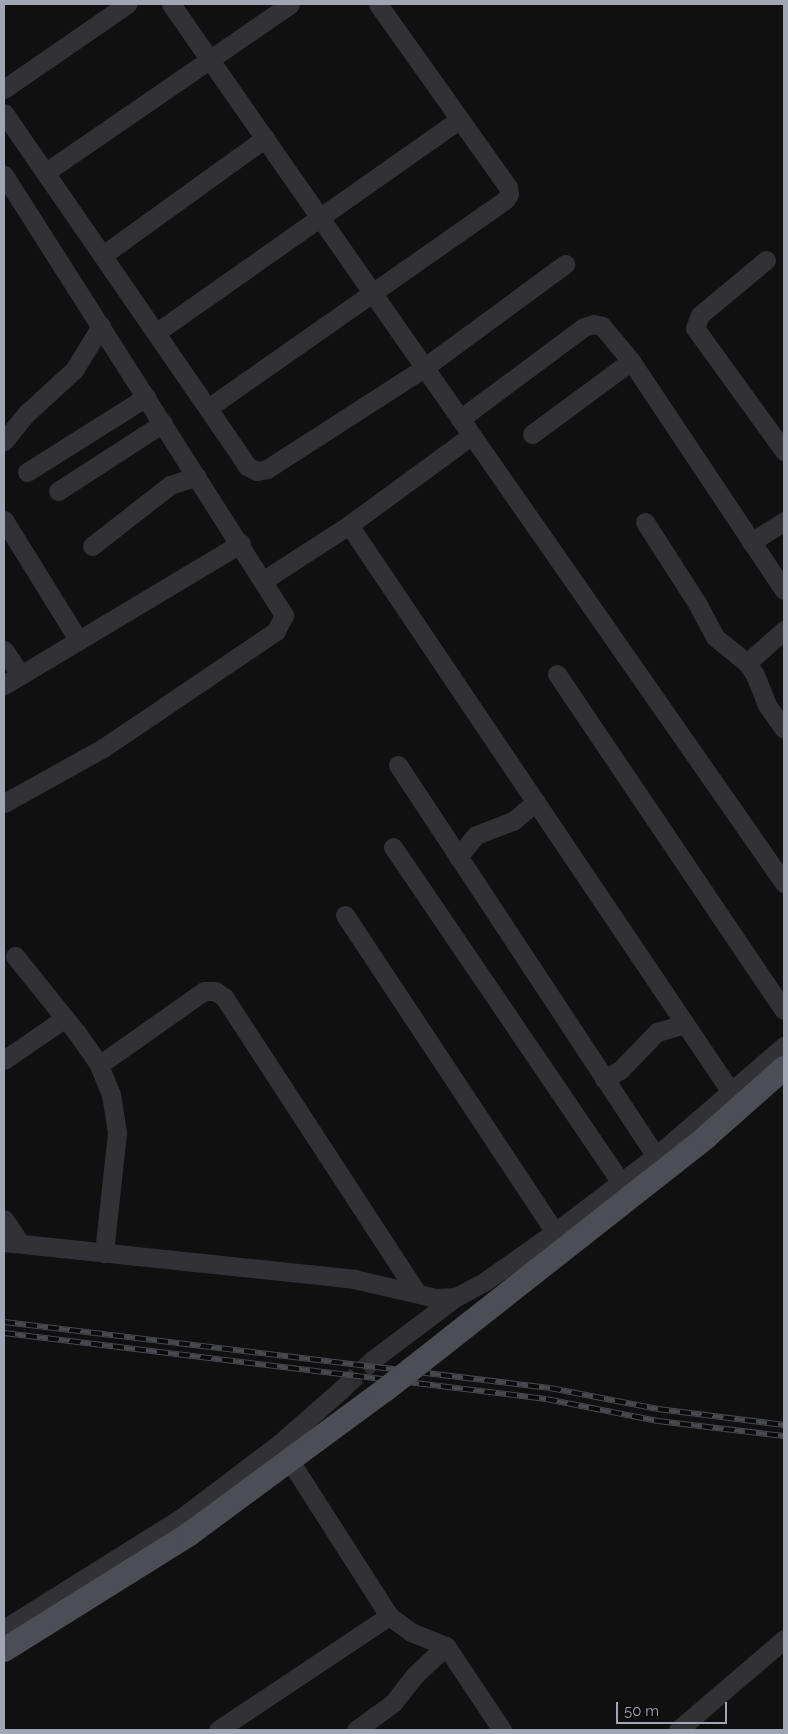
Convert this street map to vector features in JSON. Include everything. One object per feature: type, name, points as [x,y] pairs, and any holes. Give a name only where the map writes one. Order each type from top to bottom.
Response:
[{"type":"main road","points":[[4,1650],[188,1535],[384,1390],[706,1138],[784,1068]]},
{"type":"street","points":[[4,90],[127,4]]},
{"type":"street","points":[[170,4],[784,883]]},
{"type":"street","points":[[46,172],[290,4]]},
{"type":"street","points":[[208,408],[371,291],[505,200],[509,194],[508,187],[378,4]]},
{"type":"street","points":[[4,113],[157,332],[247,466],[257,471],[267,468],[424,368],[565,264]]},
{"type":"street","points":[[157,332],[459,120]]},
{"type":"street","points":[[103,254],[264,138]]},
{"type":"street","points":[[4,176],[10,201],[101,326],[241,543],[284,615],[276,631],[103,748],[4,803]]},
{"type":"street","points":[[766,260],[700,315],[695,328],[784,450]]},
{"type":"street","points":[[460,419],[584,327],[594,324],[609,332],[631,361],[784,590]]},
{"type":"street","points":[[4,441],[27,413],[79,364],[101,326]]},
{"type":"street","points":[[532,434],[631,361]]},
{"type":"street","points":[[27,472],[146,396]]},
{"type":"street","points":[[58,491],[163,423]]},
{"type":"street","points":[[264,580],[349,525],[472,436]]},
{"type":"street","points":[[92,546],[170,485],[197,476]]},
{"type":"street","points":[[4,520],[79,641]]},
{"type":"street","points":[[751,542],[784,521]]},
{"type":"street","points":[[645,522],[697,603],[714,637],[747,663],[755,675],[767,705],[784,729]]},
{"type":"street","points":[[349,525],[731,1092]]},
{"type":"street","points":[[4,685],[241,543]]},
{"type":"street","points":[[747,663],[784,630]]},
{"type":"street","points":[[4,650],[21,675]]},
{"type":"street","points":[[557,674],[784,1010]]},
{"type":"street","points":[[398,764],[656,1156]]},
{"type":"street","points":[[458,857],[476,835],[512,821],[536,802]]},
{"type":"street","points":[[392,847],[621,1183]]},
{"type":"street","points":[[345,915],[555,1232]]},
{"type":"street","points":[[15,956],[65,1018],[99,1065],[111,1094],[117,1133],[104,1253]]},
{"type":"street","points":[[99,1065],[204,991],[215,991],[224,997],[417,1293]]},
{"type":"street","points":[[4,1060],[65,1018]]},
{"type":"street","points":[[604,1079],[620,1070],[657,1032],[685,1024]]},
{"type":"street","points":[[375,1358],[456,1296],[484,1282],[621,1183],[656,1156],[784,1046]]},
{"type":"street","points":[[4,1219],[12,1242],[354,1278],[436,1298],[456,1296]]},
{"type":"street","points":[[4,1629],[130,1552],[279,1444],[343,1388]]},
{"type":"street","points":[[279,1444],[390,1616],[411,1632],[446,1646],[502,1730]]},
{"type":"street","points":[[218,1730],[390,1616]]},
{"type":"street","points":[[678,1730],[784,1639]]},
{"type":"street","points":[[356,1730],[393,1703],[415,1675],[446,1646]]},
{"type":"tunnel","points":[[343,1388],[375,1358]]},
{"type":"railway","points":[[4,1322],[550,1388],[658,1409],[784,1425]]},
{"type":"railway","points":[[4,1333],[546,1399],[658,1421],[784,1436]]}]
